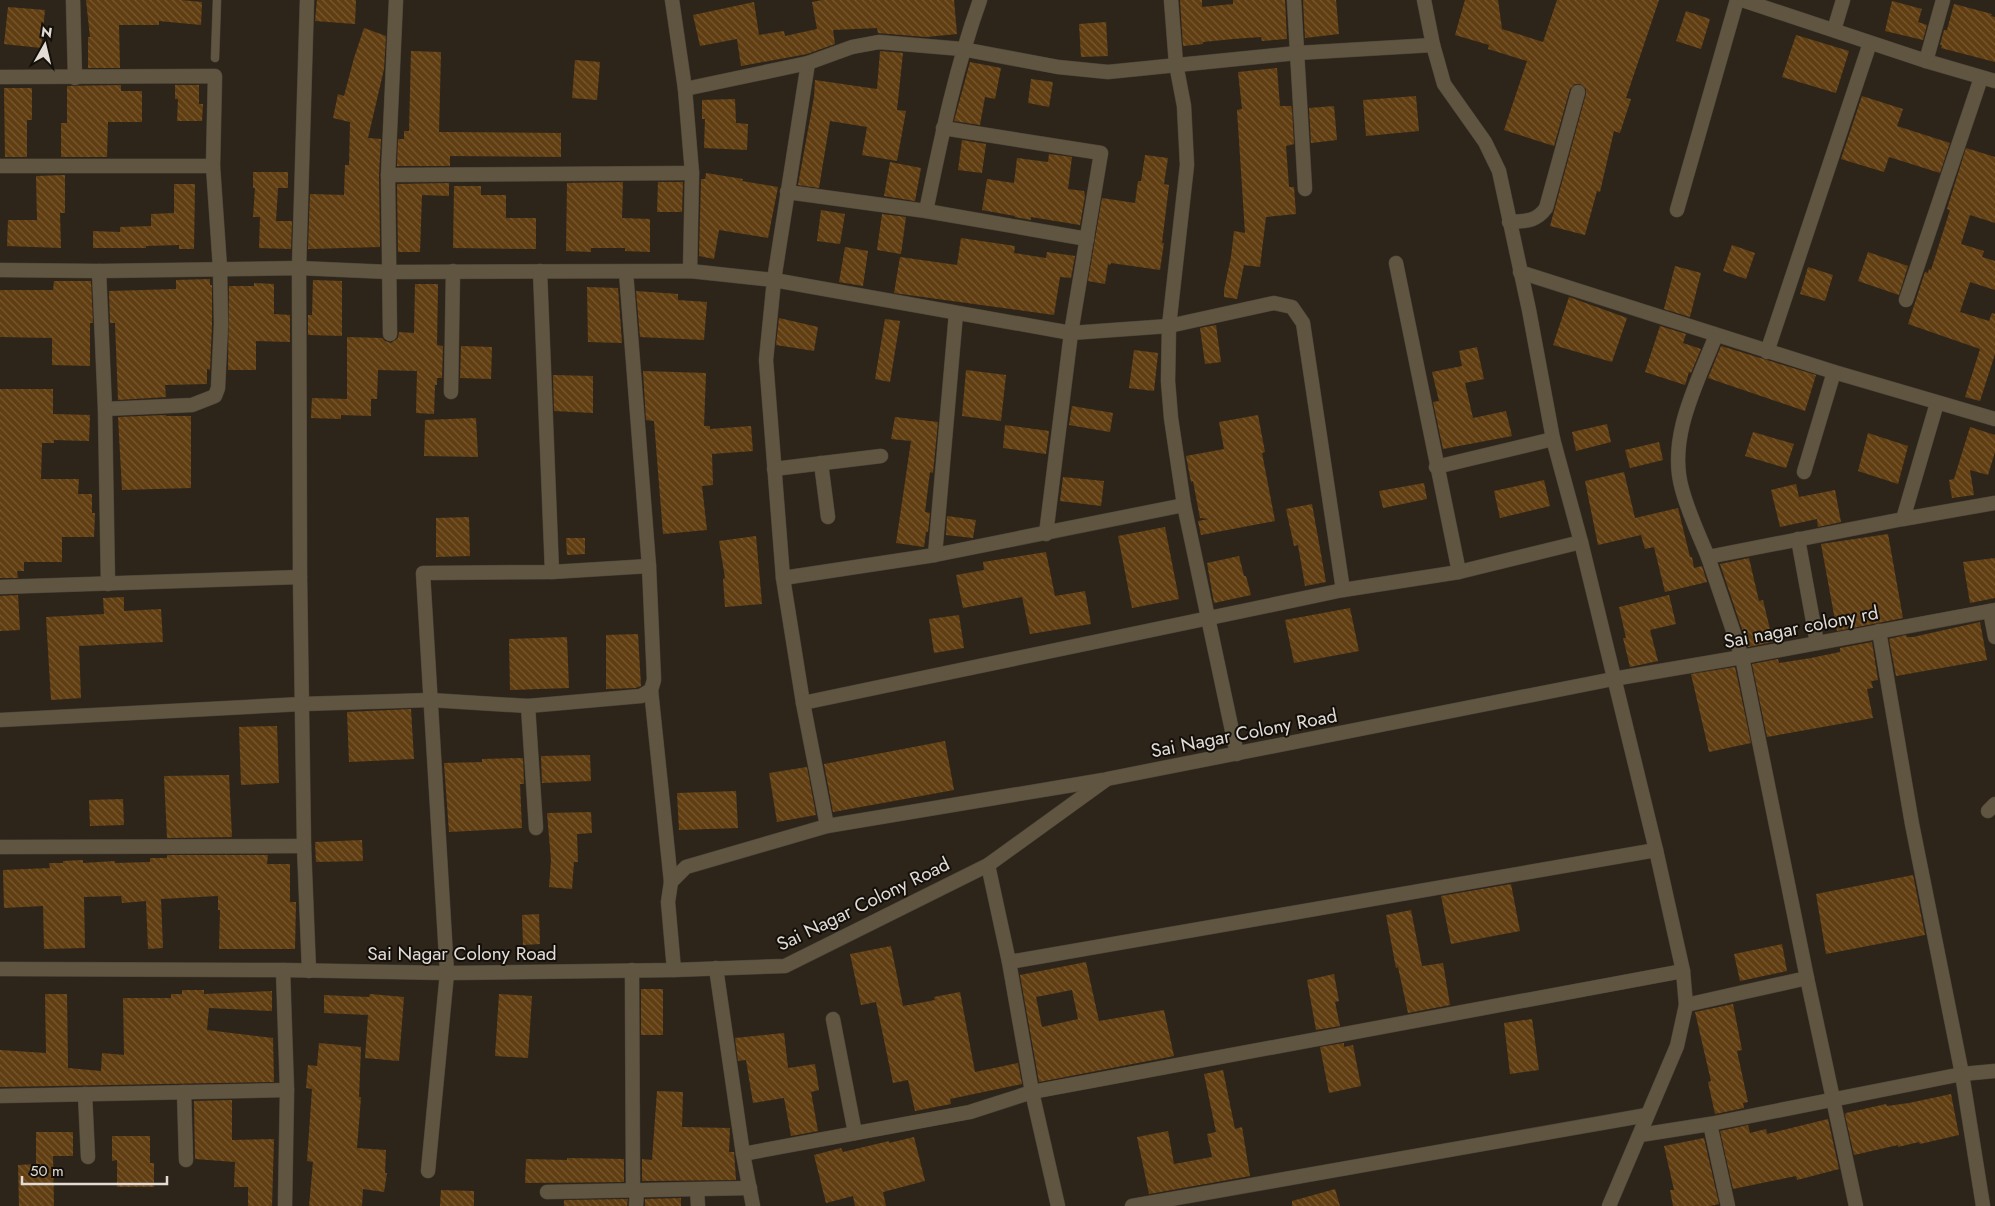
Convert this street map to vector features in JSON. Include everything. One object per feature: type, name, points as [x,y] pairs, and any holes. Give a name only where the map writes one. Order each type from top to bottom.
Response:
[{"type":"street","points":[[73,0],[75,78]]},
{"type":"street","points":[[307,0],[299,268],[300,577],[304,846],[309,971]]},
{"type":"street","points":[[390,334],[388,175],[396,0]]},
{"type":"street","points":[[672,0],[685,88],[692,173],[690,271]]},
{"type":"street","points":[[926,211],[962,49],[980,0]]},
{"type":"street","points":[[1171,0],[1176,64],[1184,106],[1187,165],[1169,326],[1168,380],[1170,418],[1184,505],[1237,754]]},
{"type":"street","points":[[1294,0],[1305,189]]},
{"type":"street","points":[[1424,0],[1433,45],[1444,84],[1485,142],[1499,171],[1529,310],[1553,439],[1581,542],[1656,850],[1683,971],[1686,1005],[1677,1046],[1610,1206]]},
{"type":"street","points":[[1677,210],[1737,0]]},
{"type":"street","points":[[1742,0],[1926,61],[1995,81]]},
{"type":"street","points":[[1834,30],[1842,0]]},
{"type":"street","points":[[1926,61],[1943,0]]},
{"type":"street","points":[[685,88],[808,63],[852,47],[879,42],[962,49],[1058,67],[1108,72],[1297,53],[1433,45]]},
{"type":"street","points":[[1768,352],[1870,42]]},
{"type":"street","points":[[808,63],[774,280],[766,360],[782,578],[803,703],[827,826]]},
{"type":"street","points":[[0,77],[215,76],[213,166],[220,268],[220,380],[215,396],[207,401],[192,405],[105,409]]},
{"type":"street","points":[[1906,300],[1981,78]]},
{"type":"street","points":[[1509,222],[1530,221],[1540,217],[1546,208],[1578,92]]},
{"type":"street","points":[[943,128],[1100,153],[1071,333],[1046,534]]},
{"type":"street","points":[[0,166],[213,166]]},
{"type":"street","points":[[388,175],[692,173]]},
{"type":"street","points":[[787,192],[926,211],[1087,239]]},
{"type":"street","points":[[1396,262],[1436,467],[1459,572]]},
{"type":"street","points":[[0,270],[99,271],[299,268],[389,272],[690,271],[774,280],[1071,333],[1169,326],[1274,303],[1292,307],[1304,323],[1343,590]]},
{"type":"street","points":[[540,270],[552,572]]},
{"type":"street","points":[[99,271],[105,409],[108,584]]},
{"type":"street","points":[[450,392],[453,271]]},
{"type":"street","points":[[626,272],[649,566],[654,680],[651,690],[671,882],[668,902],[674,970]]},
{"type":"street","points":[[1520,272],[1768,352],[1937,403],[1995,418]]},
{"type":"street","points":[[935,555],[956,313]]},
{"type":"street","points":[[1716,335],[1683,422],[1678,456],[1682,488],[1708,557],[1742,658],[1807,978],[1856,1206]]},
{"type":"street","points":[[1804,472],[1834,372]]},
{"type":"street","points":[[1903,519],[1937,403]]},
{"type":"street","points":[[1436,467],[1553,439]]},
{"type":"street","points":[[774,469],[881,456]]},
{"type":"street","points":[[821,463],[828,517]]},
{"type":"street","points":[[1708,557],[1995,503]]},
{"type":"street","points":[[782,578],[935,555],[1184,505]]},
{"type":"street","points":[[1798,539],[1817,643]]},
{"type":"street","points":[[803,703],[1343,590],[1459,572],[1581,542]]},
{"type":"street","points":[[428,1171],[447,973],[423,573],[552,572],[649,566]]},
{"type":"street","points":[[0,587],[300,577]]},
{"type":"street","points":[[1992,611],[1995,637]]},
{"type":"street","name":"Sai nagar colony rd","points":[[1613,679],[1742,658],[1992,611]]},
{"type":"street","points":[[1878,631],[1912,824],[1962,1074],[1983,1206]]},
{"type":"street","name":"Sai Nagar Colony Road","points":[[0,969],[283,970],[447,973],[674,970],[785,966],[988,864],[1107,779],[1613,679]]},
{"type":"street","points":[[0,720],[302,704],[430,700],[528,706],[641,696],[651,690]]},
{"type":"street","points":[[528,706],[536,828]]},
{"type":"street","points":[[671,882],[686,867],[827,826],[1107,779]]},
{"type":"street","points":[[0,847],[304,846]]},
{"type":"street","points":[[1009,962],[1656,850]]},
{"type":"street","points":[[988,864],[1009,962],[1032,1092],[1058,1206]]},
{"type":"street","points":[[716,968],[743,1154],[753,1206]]},
{"type":"street","points":[[283,970],[286,1090],[285,1206]]},
{"type":"street","points":[[632,970],[636,1206]]},
{"type":"street","points":[[743,1154],[970,1112],[1032,1092],[1683,971]]},
{"type":"street","points":[[1686,1005],[1807,978]]},
{"type":"street","points":[[833,1019],[855,1133]]},
{"type":"street","points":[[1640,1136],[1962,1074],[1995,1071]]},
{"type":"street","points":[[0,1096],[286,1090]]},
{"type":"street","points":[[184,1092],[186,1160]]},
{"type":"street","points":[[85,1094],[88,1157]]},
{"type":"street","points":[[1132,1206],[1647,1115]]},
{"type":"street","points":[[1710,1124],[1728,1206]]},
{"type":"street","points":[[547,1192],[750,1188]]},
{"type":"street","points":[[697,1190],[698,1206]]},
{"type":"lane","points":[[216,58],[217,0]]},
{"type":"building","points":[[86,0],[180,0],[202,2],[201,25],[159,21],[159,25],[119,25],[120,68],[88,68],[88,37],[90,37]]},
{"type":"building","points":[[317,0],[356,0],[355,24],[315,21]]},
{"type":"building","points":[[822,0],[954,0],[957,34],[926,37],[878,33],[877,28],[833,30],[835,44],[807,54],[741,66],[737,39],[700,46],[693,15],[754,2],[759,35],[784,31],[785,36],[817,29],[812,2]]},
{"type":"building","points":[[1180,0],[1202,0],[1202,7],[1233,4],[1233,0],[1285,0],[1287,39],[1262,41],[1261,37],[1203,42],[1203,44],[1183,46]]},
{"type":"building","points":[[1303,0],[1336,0],[1339,34],[1305,38]]},
{"type":"building","points":[[1465,0],[1498,0],[1502,29],[1543,42],[1557,0],[1659,0],[1626,98],[1631,99],[1620,133],[1614,131],[1600,192],[1597,191],[1585,235],[1550,226],[1586,89],[1580,84],[1575,84],[1570,89],[1554,146],[1504,130],[1527,61],[1488,49],[1489,45],[1455,35]]},
{"type":"building","points":[[1892,1],[1922,9],[1918,22],[1927,25],[1923,40],[1885,31]]},
{"type":"building","points":[[1954,4],[1992,14],[1991,16],[1995,17],[1995,62],[1941,48],[1944,30],[1947,30]]},
{"type":"building","points":[[8,7],[45,10],[41,48],[4,44]]},
{"type":"building","points":[[1686,11],[1710,19],[1701,49],[1676,41]]},
{"type":"building","points":[[1106,22],[1108,56],[1081,57],[1079,24]]},
{"type":"building","points":[[364,28],[386,36],[384,69],[368,138],[381,139],[379,175],[380,247],[308,249],[310,194],[344,195],[345,165],[349,165],[350,122],[333,118],[338,94],[344,96]]},
{"type":"building","points":[[1796,35],[1849,51],[1836,93],[1782,77]]},
{"type":"building","points":[[411,51],[441,52],[439,132],[561,133],[561,157],[450,156],[450,166],[397,166],[398,139],[404,139],[404,131],[409,131]]},
{"type":"building","points":[[880,51],[903,53],[897,110],[906,111],[897,161],[862,155],[867,127],[830,121],[819,188],[798,185],[814,97],[815,80],[877,89]]},
{"type":"building","points":[[575,60],[600,62],[597,100],[572,98]]},
{"type":"building","points":[[970,62],[1001,68],[995,99],[985,97],[980,125],[954,121]]},
{"type":"building","points":[[1277,68],[1280,106],[1291,106],[1292,109],[1294,144],[1286,146],[1289,187],[1294,187],[1296,214],[1266,217],[1260,267],[1244,265],[1237,299],[1224,297],[1234,231],[1245,233],[1237,110],[1242,109],[1238,72]]},
{"type":"building","points":[[1031,79],[1053,82],[1049,107],[1028,103]]},
{"type":"building","points":[[121,85],[121,91],[142,91],[142,122],[108,122],[107,157],[61,157],[61,123],[67,123],[67,86]]},
{"type":"building","points":[[175,85],[199,85],[199,104],[203,104],[202,121],[177,121],[178,99],[175,99]]},
{"type":"building","points":[[4,88],[32,88],[32,120],[27,120],[27,157],[5,157]]},
{"type":"building","points":[[1416,96],[1419,131],[1366,136],[1363,100]]},
{"type":"building","points":[[1862,96],[1903,109],[1897,126],[1950,143],[1940,173],[1889,157],[1884,172],[1841,159]]},
{"type":"building","points":[[735,99],[736,123],[748,124],[747,150],[704,148],[705,119],[702,119],[702,100]]},
{"type":"building","points":[[1334,106],[1337,140],[1311,143],[1309,108]]},
{"type":"building","points":[[962,140],[986,144],[982,173],[958,170]]},
{"type":"building","points":[[1966,148],[1995,157],[1995,223],[1970,215],[1961,244],[1984,251],[1982,257],[1995,261],[1995,290],[1970,282],[1960,312],[1989,321],[1992,313],[1995,314],[1995,354],[1980,401],[1965,397],[1980,349],[1908,324],[1925,272],[1928,273],[1929,269],[1931,270],[1950,210],[1947,209]]},
{"type":"building","points":[[1049,154],[1072,157],[1068,189],[1084,191],[1085,196],[1080,225],[1031,217],[1031,220],[982,210],[987,179],[1014,183],[1017,158],[1048,162]]},
{"type":"building","points":[[1145,155],[1168,158],[1164,184],[1169,185],[1160,270],[1111,263],[1110,265],[1108,264],[1105,284],[1088,281],[1102,198],[1135,203],[1138,181],[1141,181]]},
{"type":"building","points":[[890,162],[921,168],[915,201],[884,196]]},
{"type":"building","points":[[253,172],[288,172],[288,188],[278,188],[276,221],[292,221],[291,249],[259,248],[260,217],[253,217],[255,188],[253,188]]},
{"type":"building","points":[[706,173],[778,187],[768,238],[719,230],[714,259],[699,256],[701,179],[705,179]]},
{"type":"building","points":[[65,175],[65,213],[60,213],[61,248],[7,246],[8,220],[37,220],[36,176]]},
{"type":"building","points":[[623,182],[622,218],[650,219],[650,252],[625,251],[625,248],[591,248],[591,252],[566,251],[567,183]]},
{"type":"building","points":[[658,182],[683,182],[682,212],[657,212]]},
{"type":"building","points":[[449,183],[449,196],[422,195],[420,252],[398,252],[397,184]]},
{"type":"building","points":[[174,184],[195,184],[194,249],[179,249],[179,245],[146,246],[146,248],[93,248],[93,231],[120,232],[120,227],[151,226],[151,214],[174,213]]},
{"type":"building","points":[[454,186],[481,186],[481,195],[506,195],[506,218],[536,218],[536,249],[453,248]]},
{"type":"building","points":[[821,210],[845,214],[840,244],[817,241]]},
{"type":"building","points":[[882,214],[906,217],[901,254],[877,250]]},
{"type":"building","points":[[961,238],[1015,246],[1014,253],[1046,258],[1047,252],[1075,256],[1071,278],[1060,277],[1054,315],[894,293],[900,257],[957,265]]},
{"type":"building","points":[[1732,245],[1755,253],[1746,279],[1723,271]]},
{"type":"building","points":[[845,247],[868,251],[863,286],[839,282]]},
{"type":"building","points":[[1868,252],[1908,266],[1899,295],[1858,281]]},
{"type":"building","points":[[1675,266],[1701,273],[1690,317],[1664,309]]},
{"type":"building","points":[[1808,267],[1833,275],[1825,301],[1800,294]]},
{"type":"building","points":[[210,279],[210,285],[212,285],[212,324],[210,370],[207,369],[207,384],[165,385],[166,397],[118,400],[115,323],[110,323],[109,291],[176,289],[176,280]]},
{"type":"building","points":[[313,280],[342,281],[342,336],[308,335],[308,315],[312,315]]},
{"type":"building","points":[[54,281],[91,281],[93,323],[90,323],[90,366],[52,365],[52,338],[0,337],[0,290],[53,290]]},
{"type":"building","points":[[254,283],[274,284],[274,314],[290,315],[290,342],[256,341],[256,370],[228,370],[229,286],[254,286]]},
{"type":"building","points":[[415,284],[438,284],[437,345],[443,346],[442,378],[437,378],[437,385],[435,385],[434,414],[416,413],[417,371],[378,370],[377,399],[371,399],[371,416],[341,415],[341,419],[311,418],[312,398],[347,399],[347,337],[382,338],[391,343],[398,338],[399,332],[414,333]]},
{"type":"building","points":[[587,287],[618,288],[622,343],[588,342]]},
{"type":"building","points":[[636,291],[678,294],[678,300],[707,302],[704,340],[640,337]]},
{"type":"building","points":[[1569,297],[1627,318],[1612,362],[1553,345]]},
{"type":"building","points":[[779,318],[818,327],[814,351],[776,345]]},
{"type":"building","points":[[885,319],[900,321],[890,382],[875,379]]},
{"type":"building","points":[[1216,325],[1221,362],[1205,364],[1200,328]]},
{"type":"building","points":[[1660,326],[1686,334],[1683,343],[1701,349],[1691,373],[1689,372],[1685,385],[1645,372]]},
{"type":"building","points":[[461,346],[492,347],[491,379],[460,378]]},
{"type":"building","points":[[1721,346],[1816,375],[1805,411],[1708,378]]},
{"type":"building","points":[[1477,347],[1484,379],[1465,383],[1473,418],[1506,411],[1512,436],[1443,449],[1433,402],[1439,401],[1432,372],[1462,366],[1459,351]]},
{"type":"building","points":[[1134,350],[1158,353],[1154,391],[1129,388]]},
{"type":"building","points":[[966,370],[1006,375],[1001,421],[962,416]]},
{"type":"building","points":[[643,371],[706,373],[704,426],[710,426],[710,429],[751,426],[753,451],[712,454],[713,485],[702,486],[707,530],[663,534],[654,421],[646,420]]},
{"type":"building","points":[[553,375],[593,376],[593,413],[554,411]]},
{"type":"building","points":[[0,389],[53,389],[53,414],[90,415],[89,441],[54,440],[54,443],[42,443],[41,479],[79,479],[78,494],[92,494],[92,513],[95,513],[94,537],[62,537],[62,562],[24,562],[24,571],[17,571],[18,578],[0,578]]},
{"type":"building","points":[[1072,406],[1113,413],[1110,432],[1069,425]]},
{"type":"building","points":[[1258,415],[1265,452],[1262,453],[1275,521],[1201,535],[1198,521],[1209,519],[1200,518],[1186,456],[1224,449],[1219,422]]},
{"type":"building","points":[[191,416],[191,488],[122,490],[118,417]]},
{"type":"building","points":[[895,417],[938,422],[933,473],[930,472],[925,512],[930,513],[924,547],[896,543],[911,441],[891,439]]},
{"type":"building","points":[[476,418],[478,457],[424,456],[425,420]]},
{"type":"building","points":[[1607,424],[1611,442],[1576,451],[1572,432]]},
{"type":"building","points":[[1005,425],[1049,431],[1046,454],[1003,448]]},
{"type":"building","points":[[1970,427],[1995,435],[1995,452],[1988,475],[1970,470],[1974,495],[1952,498],[1949,480],[1954,479]]},
{"type":"building","points":[[1753,432],[1794,444],[1786,468],[1745,456]]},
{"type":"building","points":[[1868,433],[1908,446],[1898,484],[1858,471]]},
{"type":"building","points":[[1659,442],[1663,460],[1630,468],[1625,450]]},
{"type":"building","points":[[1624,472],[1635,518],[1678,508],[1694,568],[1702,566],[1707,582],[1665,592],[1654,547],[1645,549],[1641,535],[1598,545],[1585,481]]},
{"type":"building","points":[[1063,477],[1104,481],[1101,506],[1060,501]]},
{"type":"building","points":[[1544,480],[1550,506],[1500,518],[1494,491]]},
{"type":"building","points":[[1424,483],[1427,499],[1383,508],[1379,491]]},
{"type":"building","points":[[1796,484],[1799,497],[1835,490],[1841,522],[1818,527],[1817,519],[1780,527],[1771,490]]},
{"type":"building","points":[[1312,504],[1326,582],[1305,586],[1298,545],[1294,546],[1286,509]]},
{"type":"building","points":[[947,516],[976,520],[973,538],[946,535]]},
{"type":"building","points":[[469,517],[470,556],[436,557],[436,518]]},
{"type":"building","points":[[1165,527],[1179,599],[1132,608],[1118,536]]},
{"type":"building","points":[[1888,534],[1903,618],[1837,631],[1821,544]]},
{"type":"building","points":[[756,536],[762,604],[725,607],[723,579],[725,578],[719,541]]},
{"type":"building","points":[[566,538],[585,538],[585,554],[567,555]]},
{"type":"building","points":[[1046,552],[1055,596],[1085,591],[1091,624],[1030,634],[1022,597],[963,608],[956,575],[984,570],[983,562]]},
{"type":"building","points":[[1239,556],[1251,595],[1214,603],[1207,563]]},
{"type":"building","points":[[1749,558],[1759,601],[1763,600],[1773,642],[1748,647],[1720,564]]},
{"type":"building","points":[[1995,558],[1995,598],[1970,603],[1963,562]]},
{"type":"building","points":[[18,595],[20,630],[0,631],[0,596]]},
{"type":"building","points":[[1669,595],[1676,624],[1650,630],[1658,661],[1630,667],[1623,638],[1626,638],[1619,607]]},
{"type":"building","points":[[124,597],[124,611],[161,609],[163,642],[79,646],[81,698],[51,700],[46,617],[104,614],[103,598]]},
{"type":"building","points":[[1350,608],[1359,651],[1294,663],[1285,620]]},
{"type":"building","points":[[959,615],[964,648],[934,653],[929,619]]},
{"type":"building","points":[[1980,622],[1987,660],[1896,676],[1889,639],[1906,635],[1907,637],[1913,637]]},
{"type":"building","points":[[638,634],[641,686],[606,689],[606,635]]},
{"type":"building","points":[[567,637],[569,688],[510,690],[509,639]]},
{"type":"building","points":[[1872,642],[1878,680],[1871,681],[1873,688],[1867,689],[1873,718],[1767,737],[1752,664],[1778,659],[1779,663],[1811,658],[1840,652],[1840,648]]},
{"type":"building","points":[[1735,667],[1751,743],[1709,752],[1691,674]]},
{"type":"building","points":[[411,709],[414,759],[349,762],[347,712]]},
{"type":"building","points":[[277,726],[279,783],[241,785],[239,727]]},
{"type":"building","points":[[945,741],[954,790],[833,812],[824,764]]},
{"type":"building","points":[[590,755],[591,781],[542,783],[541,756]]},
{"type":"building","points":[[523,758],[524,784],[520,784],[522,828],[449,832],[444,763],[482,762],[482,759]]},
{"type":"building","points":[[807,767],[816,815],[777,822],[769,773]]},
{"type":"building","points":[[229,775],[232,837],[167,838],[164,776]]},
{"type":"building","points":[[736,791],[738,828],[679,830],[677,793]]},
{"type":"building","points":[[123,799],[124,825],[90,826],[89,800]]},
{"type":"building","points":[[591,812],[592,833],[577,834],[578,862],[574,862],[572,889],[549,887],[551,860],[547,813]]},
{"type":"building","points":[[362,840],[363,861],[316,862],[315,842]]},
{"type":"building","points":[[167,855],[268,855],[267,864],[290,864],[290,902],[296,902],[295,949],[219,949],[220,910],[218,910],[218,896],[161,899],[163,948],[148,949],[146,901],[122,903],[121,896],[84,897],[85,948],[44,949],[43,906],[4,908],[3,870],[50,868],[49,863],[63,863],[63,861],[83,860],[83,863],[115,861],[115,863],[150,862],[150,858],[167,858]]},
{"type":"building","points":[[1913,875],[1925,935],[1826,954],[1816,894]]},
{"type":"building","points":[[1511,884],[1520,931],[1451,944],[1441,896]]},
{"type":"building","points":[[1411,910],[1422,966],[1443,963],[1450,1005],[1408,1013],[1398,967],[1396,968],[1386,915]]},
{"type":"building","points":[[539,914],[540,944],[523,945],[522,915]]},
{"type":"building","points":[[1782,944],[1787,971],[1740,981],[1734,954]]},
{"type":"building","points":[[891,946],[903,1006],[935,1000],[934,997],[960,992],[975,1072],[1018,1063],[1022,1084],[950,1099],[951,1104],[915,1111],[908,1080],[893,1083],[876,1002],[861,1005],[850,954]]},
{"type":"building","points":[[1086,962],[1099,1021],[1164,1010],[1174,1056],[1039,1082],[1020,975]],"holes":[[[1072,990],[1078,1019],[1042,1027],[1036,997]]]},
{"type":"building","points":[[1334,974],[1339,1001],[1335,1002],[1340,1026],[1316,1030],[1307,980]]},
{"type":"building","points":[[641,989],[663,989],[663,1035],[641,1035]]},
{"type":"building","points":[[182,990],[204,990],[204,994],[272,991],[272,1011],[209,1008],[207,1030],[273,1038],[274,1082],[0,1087],[0,1050],[46,1053],[45,994],[67,994],[68,1068],[101,1071],[102,1053],[124,1055],[123,998],[171,998],[171,994],[182,994]]},
{"type":"building","points":[[370,994],[404,997],[399,1061],[365,1058],[368,1015],[324,1013],[324,995],[369,997]]},
{"type":"building","points":[[499,994],[532,996],[528,1058],[495,1056]]},
{"type":"building","points":[[1733,1004],[1742,1050],[1737,1051],[1748,1102],[1743,1103],[1744,1108],[1715,1114],[1708,1082],[1711,1081],[1695,1012]]},
{"type":"building","points":[[1532,1019],[1539,1070],[1510,1074],[1504,1023]]},
{"type":"building","points":[[784,1033],[788,1068],[815,1064],[819,1090],[811,1092],[818,1131],[791,1136],[784,1098],[753,1103],[746,1060],[738,1061],[735,1038]]},
{"type":"building","points":[[319,1043],[361,1047],[359,1097],[361,1097],[357,1148],[386,1150],[385,1173],[387,1173],[384,1192],[363,1189],[362,1206],[309,1206],[313,1162],[307,1161],[312,1089],[306,1088],[308,1065],[317,1066]]},
{"type":"building","points":[[1344,1043],[1344,1047],[1353,1045],[1361,1086],[1329,1093],[1320,1047]]},
{"type":"building","points":[[1223,1070],[1235,1129],[1242,1127],[1250,1176],[1149,1194],[1137,1137],[1168,1131],[1174,1164],[1212,1157],[1207,1134],[1216,1132],[1204,1074]]},
{"type":"building","points":[[657,1091],[683,1092],[682,1127],[730,1128],[729,1152],[734,1152],[736,1180],[642,1181],[642,1159],[652,1160]]},
{"type":"building","points":[[1951,1094],[1959,1135],[1920,1144],[1919,1142],[1898,1147],[1898,1145],[1854,1155],[1846,1113],[1886,1104],[1887,1106],[1909,1103]]},
{"type":"building","points":[[232,1100],[232,1140],[274,1139],[272,1206],[248,1206],[248,1187],[234,1187],[235,1162],[195,1159],[194,1101]]},
{"type":"building","points":[[1828,1119],[1839,1169],[1797,1180],[1796,1176],[1733,1189],[1720,1131],[1748,1125],[1750,1133],[1766,1129],[1767,1134]]},
{"type":"building","points":[[36,1132],[73,1132],[73,1156],[53,1156],[54,1206],[19,1206],[18,1165],[36,1164]]},
{"type":"building","points":[[112,1136],[150,1136],[150,1163],[154,1163],[154,1187],[117,1187],[117,1160],[112,1161]]},
{"type":"building","points":[[914,1137],[925,1181],[883,1192],[886,1206],[855,1206],[853,1196],[826,1203],[814,1155],[841,1148],[843,1152]]},
{"type":"building","points":[[1704,1138],[1719,1204],[1710,1206],[1673,1206],[1670,1190],[1674,1190],[1664,1146]]},
{"type":"building","points":[[567,1158],[624,1159],[624,1182],[525,1183],[526,1159],[567,1160]]},
{"type":"building","points":[[1335,1189],[1340,1206],[1292,1206],[1292,1201]]},
{"type":"building","points":[[441,1190],[474,1191],[474,1206],[440,1206]]},
{"type":"building","points":[[681,1198],[681,1206],[645,1206],[645,1199]]},
{"type":"building","points":[[628,1199],[627,1206],[564,1206],[564,1200]]}]
